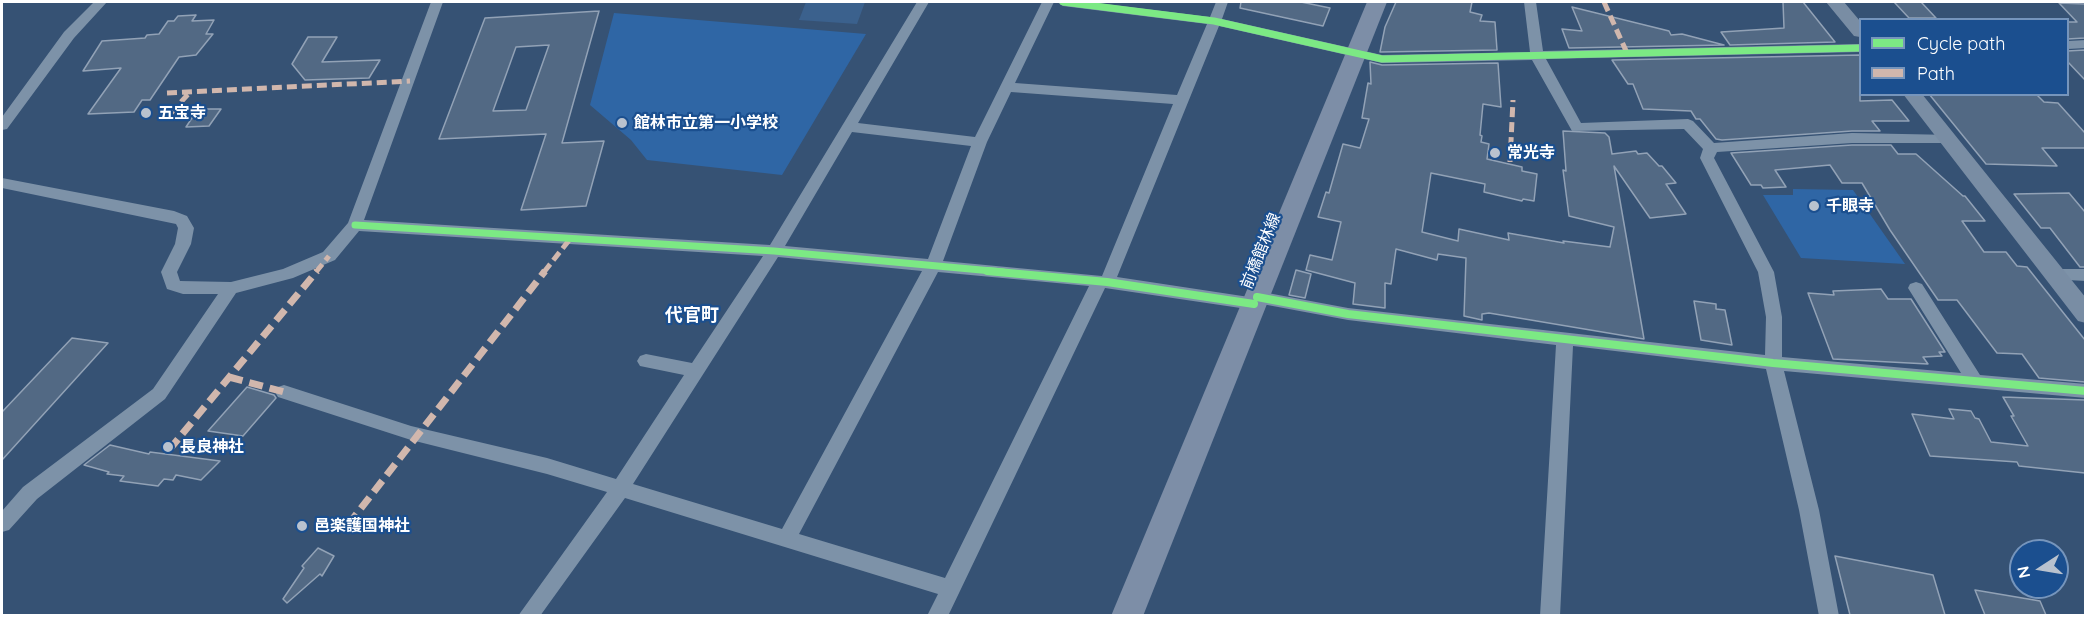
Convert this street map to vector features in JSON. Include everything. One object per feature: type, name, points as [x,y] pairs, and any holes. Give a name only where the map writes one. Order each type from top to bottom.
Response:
[{"type":"main road","name":"前橋館林線","points":[[1135,614],[1255,301],[1354,53],[1377,2]]},
{"type":"street","points":[[2,126],[69,35],[101,2]]},
{"type":"street","points":[[2,183],[174,216],[182,220],[186,228],[183,244],[169,272],[173,285],[183,288],[231,288],[287,274],[329,256],[355,225],[437,2]]},
{"type":"street","points":[[528,615],[620,489],[774,251],[923,2]]},
{"type":"street","points":[[787,538],[933,266],[980,142],[1048,2]]},
{"type":"street","points":[[1063,2],[1144,7],[1382,59],[1859,48]]},
{"type":"street","points":[[937,615],[1103,281],[1222,2]]},
{"type":"street","points":[[1530,2],[1537,56],[1577,128],[1688,124],[1711,148]]},
{"type":"street","points":[[1835,2],[1859,31]]},
{"type":"street","points":[[2069,45],[2085,44]]},
{"type":"street","points":[[1007,87],[1181,100]]},
{"type":"street","points":[[1914,96],[2085,315]]},
{"type":"street","points":[[850,126],[980,142]]},
{"type":"street","points":[[1711,148],[1852,138],[1948,138]]},
{"type":"street","points":[[1711,148],[1707,158],[1766,272],[1774,317],[1773,363],[1809,510],[1828,615]]},
{"type":"street","points":[[355,225],[774,251],[1103,281],[1348,314],[1773,363],[2085,391]]},
{"type":"street","points":[[2054,275],[2085,275]]},
{"type":"street","points":[[2,524],[30,493],[159,394],[231,288]]},
{"type":"street","points":[[1916,288],[1975,381]]},
{"type":"street","points":[[1550,615],[1565,338]]},
{"type":"street","points":[[646,361],[696,371]]},
{"type":"street","points":[[284,392],[411,433],[547,466],[949,588]]},
{"type":"shaded area","points":[[806,2],[865,2],[857,24],[799,20]]},
{"type":"shaded area","points":[[614,13],[866,34],[782,175],[647,160],[631,140],[590,105]]},
{"type":"shaded area","points":[[1793,189],[1853,190],[1905,264],[1801,258],[1763,195],[1793,195]]},
{"type":"building","points":[[1241,2],[1301,2],[1330,8],[1323,26],[1240,8]]},
{"type":"building","points":[[1396,2],[1472,2],[1470,12],[1482,15],[1480,21],[1495,22],[1497,50],[1380,52],[1385,27]]},
{"type":"building","points":[[1783,2],[1803,2],[1835,42],[1730,45],[1721,32],[1784,28]]},
{"type":"building","points":[[1894,2],[1921,2],[1936,18],[1909,18]]},
{"type":"building","points":[[2059,3],[2085,4],[2085,38],[2069,39],[2069,22],[2077,22]]},
{"type":"building","points":[[1572,7],[1669,31],[1671,35],[1682,34],[1724,45],[1569,48],[1562,29],[1582,31]]},
{"type":"building","points":[[599,11],[562,143],[604,141],[586,206],[521,210],[546,134],[439,139],[485,18]],"holes":[[[549,45],[526,110],[493,111],[516,47]]]},
{"type":"building","points":[[196,15],[192,21],[214,20],[206,34],[213,34],[196,55],[179,57],[150,100],[142,100],[134,112],[88,114],[121,68],[83,71],[102,41],[145,38],[147,35],[159,34],[168,21],[174,21],[178,16]]},
{"type":"building","points":[[308,37],[337,37],[322,62],[380,60],[369,78],[305,80],[292,64]]},
{"type":"building","points":[[2085,50],[2085,80],[2069,63],[2069,51]]},
{"type":"building","points":[[1859,55],[1860,101],[1892,100],[1909,121],[1872,121],[1880,131],[1716,139],[1691,111],[1643,109],[1633,84],[1628,84],[1612,60]]},
{"type":"building","points":[[1370,62],[1382,65],[1498,63],[1501,107],[1483,104],[1481,142],[1489,144],[1487,159],[1522,167],[1522,171],[1537,174],[1534,201],[1523,199],[1522,201],[1484,192],[1485,184],[1431,173],[1422,232],[1458,241],[1459,229],[1509,240],[1508,233],[1564,243],[1563,241],[1610,247],[1614,227],[1569,216],[1563,170],[1566,171],[1563,131],[1605,133],[1609,137],[1612,154],[1636,151],[1638,154],[1647,153],[1659,166],[1662,166],[1676,183],[1666,184],[1686,214],[1650,218],[1614,166],[1644,339],[1489,313],[1482,314],[1482,320],[1464,316],[1466,258],[1438,254],[1437,260],[1396,249],[1391,284],[1385,283],[1385,308],[1353,304],[1355,283],[1306,270],[1310,255],[1332,260],[1341,222],[1318,217],[1326,192],[1329,193],[1343,144],[1360,148],[1369,119],[1362,118],[1368,83],[1371,84]]},
{"type":"building","points":[[1931,96],[2038,96],[2044,102],[2058,103],[2085,133],[2085,148],[2042,148],[2057,166],[1986,164]]},
{"type":"building","points":[[198,109],[221,109],[209,126],[186,127]]},
{"type":"building","points":[[1852,145],[1891,145],[1898,154],[1916,154],[1965,196],[1985,221],[1962,221],[1984,252],[2006,252],[2017,266],[2027,267],[2085,340],[2085,382],[2039,378],[2022,354],[1997,353],[1957,300],[1938,300],[1890,230],[1862,183],[1842,183],[1830,165],[1775,170],[1786,187],[1763,188],[1761,185],[1751,185],[1731,153]]},
{"type":"building","points":[[2069,193],[2085,212],[2085,267],[2080,267],[2050,228],[2041,228],[2014,194]]},
{"type":"building","points":[[1296,270],[1311,274],[1305,298],[1289,295]]},
{"type":"building","points":[[1881,289],[1888,299],[1911,299],[1945,352],[1939,352],[1942,356],[1923,357],[1928,364],[1833,359],[1808,293],[1834,295],[1833,291]]},
{"type":"building","points":[[1694,301],[1716,304],[1716,309],[1725,310],[1732,345],[1701,340]]},
{"type":"building","points":[[72,338],[108,343],[2,460],[2,412]]},
{"type":"building","points":[[247,387],[274,395],[276,398],[243,436],[208,431]]},
{"type":"building","points":[[2003,397],[2085,400],[2085,473],[2019,466],[2017,462],[1930,456],[1912,414],[1954,419],[1949,409],[1971,411],[1975,418],[1979,419],[1991,442],[2028,446]]},
{"type":"building","points":[[110,445],[149,454],[150,452],[220,461],[201,480],[176,475],[173,480],[164,479],[158,486],[120,481],[124,476],[107,474],[109,472],[84,465]]},
{"type":"building","points":[[318,548],[334,556],[322,576],[320,574],[287,603],[283,599],[304,568],[302,566]]},
{"type":"building","points":[[1835,556],[1933,575],[1945,615],[1850,615]]},
{"type":"building","points":[[1975,590],[2009,596],[2009,599],[2040,601],[2046,615],[1985,615]]},
{"type":"marked path","points":[[1604,2],[1627,53]]},
{"type":"marked path","points":[[167,93],[410,81]]},
{"type":"marked path","points":[[171,113],[190,92]]},
{"type":"marked path","points":[[1510,162],[1513,100]]},
{"type":"marked path","points":[[348,525],[570,239]]},
{"type":"marked path","points":[[169,450],[329,256]]},
{"type":"marked path","points":[[229,377],[284,392]]},
{"type":"cycle path","points":[[1063,2],[1214,21],[1382,59],[1859,48]]},
{"type":"cycle path","points":[[355,225],[774,251],[1107,282],[1254,304]]},
{"type":"cycle path","points":[[1257,297],[1348,314],[1773,363],[2086,391]]},
{"type":"place","name":"五宝寺","points":[[146,113]]},
{"type":"place","name":"館林市立第一小学校","points":[[622,123]]},
{"type":"place","name":"常光寺","points":[[1495,153]]},
{"type":"place","name":"千眼寺","points":[[1814,206]]},
{"type":"place","name":"長良神社","points":[[168,447]]},
{"type":"place","name":"邑楽護国神社","points":[[302,526]]},
{"type":"district","name":"代官町","points":[[692,316]]}]
